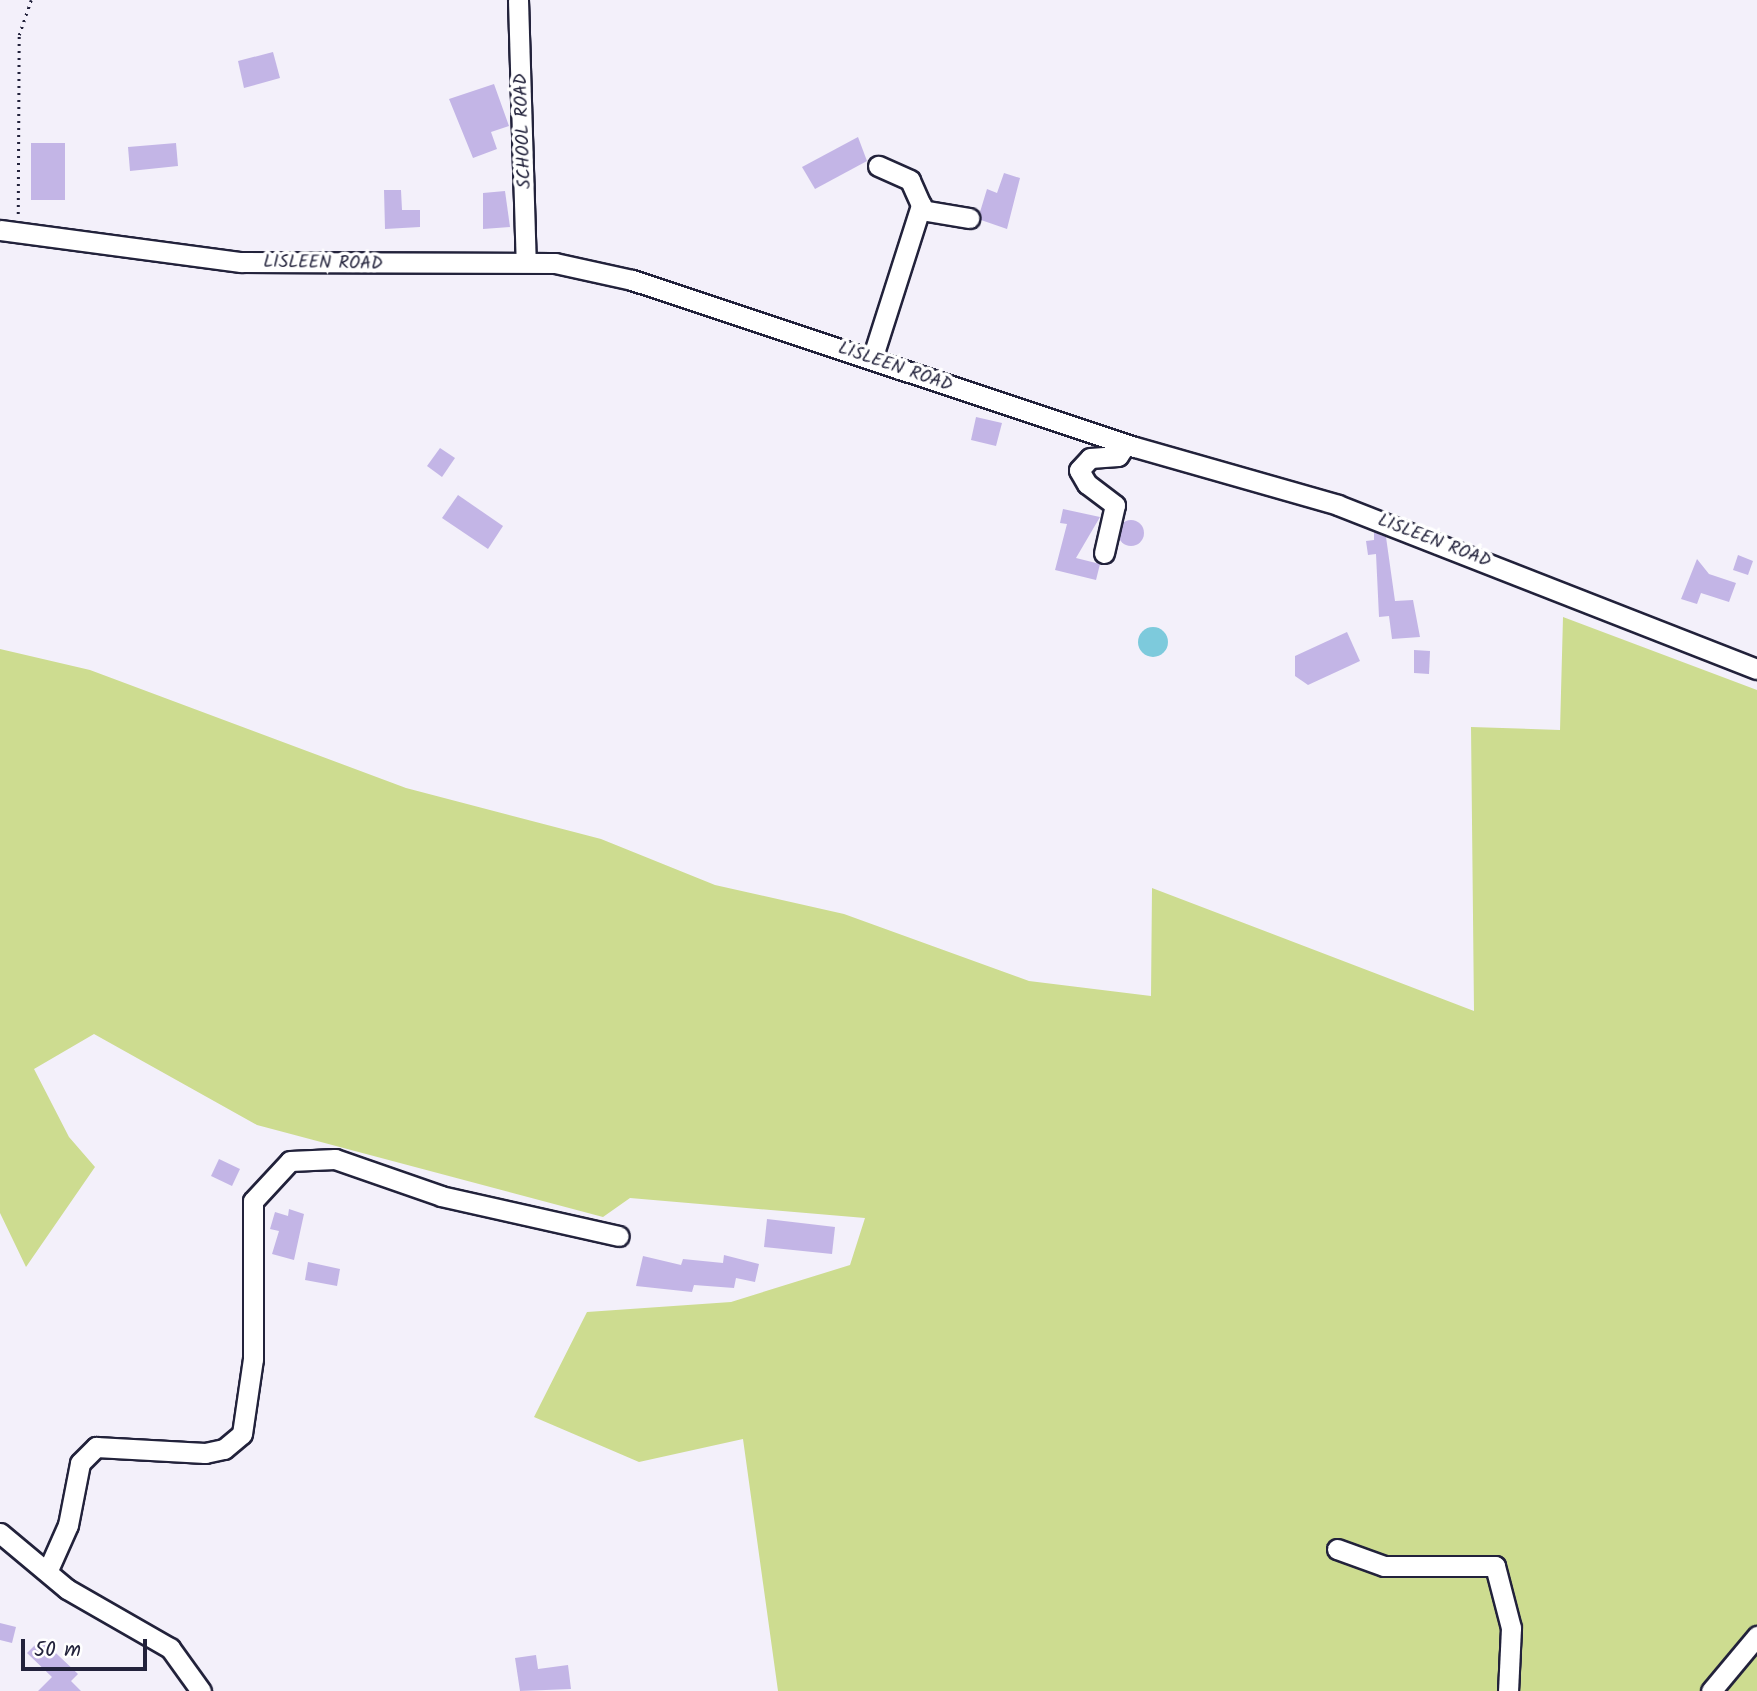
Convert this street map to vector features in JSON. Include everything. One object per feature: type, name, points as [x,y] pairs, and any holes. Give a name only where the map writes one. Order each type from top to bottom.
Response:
[{"type":"street","name":"SCHOOL ROAD","points":[[517,0],[526,262]]},
{"type":"street","points":[[872,359],[921,210],[910,180],[878,166]]},
{"type":"street","points":[[921,210],[969,218]]},
{"type":"street","name":"LISLEEN ROAD","points":[[9,231],[267,263],[555,263],[710,301],[872,359],[1126,444],[1338,505],[1757,668]]},
{"type":"street","points":[[1104,553],[1115,505],[1087,484],[1079,470],[1090,458],[1118,456],[1126,444]]},
{"type":"street","points":[[48,1570],[68,1525],[80,1463],[96,1447],[205,1453],[224,1449],[242,1434],[253,1359],[253,1201],[290,1161],[335,1159],[441,1196],[619,1236]]},
{"type":"street","points":[[0,1533],[89,1604],[170,1648],[201,1691]]},
{"type":"street","points":[[1337,1549],[1384,1566],[1495,1566],[1511,1628],[1508,1691]]},
{"type":"street","points":[[1718,1689],[1757,1636]]},
{"type":"path","points":[[9,231],[19,34],[31,0]]},
{"type":"green space","points":[[1563,617],[1757,690],[1757,1691],[778,1691],[743,1439],[639,1462],[534,1417],[587,1312],[731,1302],[850,1265],[865,1218],[630,1198],[603,1217],[257,1125],[94,1034],[34,1069],[69,1137],[95,1167],[26,1267],[0,1213],[0,649],[90,670],[406,788],[601,839],[715,885],[844,914],[1029,981],[1151,996],[1152,888],[1474,1011],[1471,727],[1560,730]]},
{"type":"water","points":[[1153,627],[1164,631],[1168,642],[1164,653],[1153,657],[1142,653],[1138,642],[1142,631]]},
{"type":"building","points":[[273,52],[280,78],[244,88],[238,61]]},
{"type":"building","points":[[494,84],[509,126],[491,132],[497,149],[473,158],[449,99]]},
{"type":"building","points":[[858,137],[867,161],[815,189],[802,167]]},
{"type":"building","points":[[31,143],[65,143],[65,200],[31,200]]},
{"type":"building","points":[[176,143],[178,166],[130,171],[128,147]]},
{"type":"building","points":[[1004,173],[1020,178],[1007,229],[981,220],[980,212],[987,189],[997,193]]},
{"type":"building","points":[[384,190],[401,190],[402,210],[420,210],[420,227],[385,229]]},
{"type":"building","points":[[505,191],[510,227],[483,229],[483,193]]},
{"type":"building","points":[[976,417],[1002,423],[996,446],[971,440]]},
{"type":"building","points":[[440,448],[455,458],[442,477],[427,466]]},
{"type":"building","points":[[458,495],[503,526],[488,549],[442,518]]},
{"type":"building","points":[[1063,509],[1100,517],[1076,558],[1100,564],[1096,580],[1055,570],[1067,524],[1060,523]]},
{"type":"building","points":[[1131,520],[1140,524],[1144,533],[1140,542],[1131,546],[1122,542],[1118,533],[1122,524]]},
{"type":"building","points":[[1374,532],[1386,537],[1395,601],[1413,600],[1420,637],[1392,639],[1389,616],[1379,617],[1376,554],[1368,555],[1366,541],[1374,540]]},
{"type":"building","points":[[1738,555],[1753,561],[1748,575],[1733,570]]},
{"type":"building","points":[[1697,559],[1709,574],[1736,583],[1729,602],[1701,593],[1697,604],[1681,599]]},
{"type":"building","points":[[1347,632],[1360,661],[1308,685],[1295,676],[1295,656]]},
{"type":"building","points":[[1414,650],[1430,651],[1429,674],[1414,673]]},
{"type":"building","points":[[219,1159],[240,1169],[232,1186],[211,1176]]},
{"type":"building","points":[[289,1209],[304,1214],[294,1260],[272,1254],[279,1231],[270,1229],[275,1212],[288,1216]]},
{"type":"building","points":[[767,1219],[835,1227],[832,1254],[764,1247]]},
{"type":"building","points":[[724,1255],[759,1264],[755,1282],[736,1278],[734,1288],[694,1285],[692,1292],[636,1286],[643,1256],[681,1265],[683,1259],[723,1263]]},
{"type":"building","points":[[308,1262],[340,1269],[337,1286],[305,1280]]},
{"type":"building","points":[[0,1623],[16,1627],[12,1643],[0,1640]]},
{"type":"building","points":[[41,1639],[78,1674],[71,1681],[81,1691],[38,1691],[52,1677],[27,1653]]},
{"type":"building","points":[[536,1655],[538,1669],[568,1665],[571,1689],[520,1691],[515,1658]]}]
